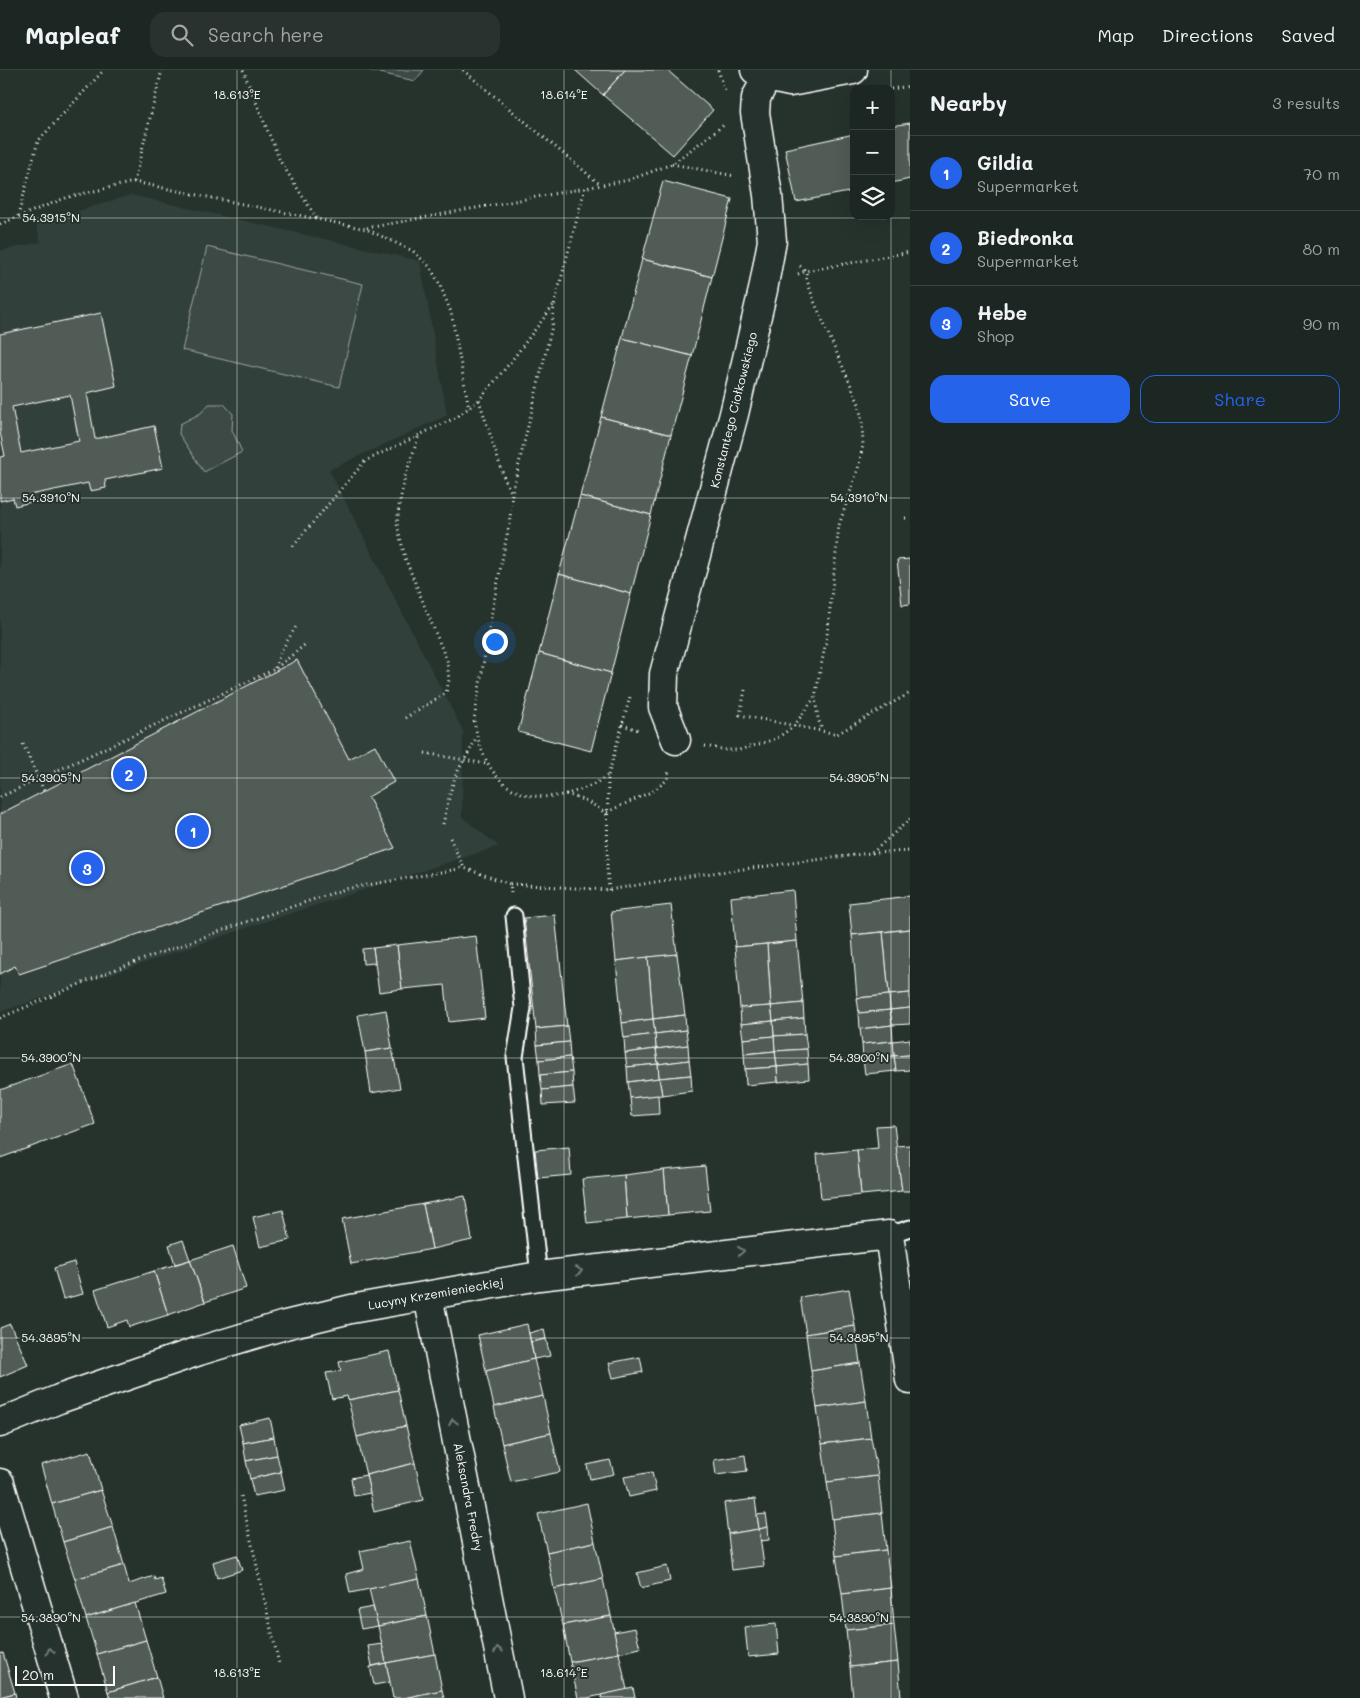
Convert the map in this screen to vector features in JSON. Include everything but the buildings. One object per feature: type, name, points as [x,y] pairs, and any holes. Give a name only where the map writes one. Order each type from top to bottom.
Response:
[{"type":"street","name":"Konstantego Ciołkowskiego","points":[[676,740],[663,707],[664,674],[734,414],[764,290],[772,241],[768,195],[755,113],[756,98],[765,72],[790,82],[853,70]]},
{"type":"street","name":"Lucyny Krzemienieckiej","points":[[0,1423],[58,1399],[221,1344],[285,1325],[351,1309],[539,1276],[899,1231]]},
{"type":"street","points":[[899,1231],[910,1380]]},
{"type":"street","name":"Aleksandra Fredry","points":[[428,1296],[508,1698]]},
{"type":"street","points":[[0,1482],[64,1698]]},
{"type":"lane","points":[[514,916],[523,1008],[514,1057],[539,1276]]},
{"type":"path","points":[[18,217],[38,141],[104,70]]},
{"type":"path","points":[[134,182],[162,70]]},
{"type":"path","points":[[243,70],[280,161],[317,219]]},
{"type":"path","points":[[464,70],[602,185]]},
{"type":"path","points":[[895,88],[910,86]]},
{"type":"path","points":[[366,229],[629,180],[672,164],[726,123]]},
{"type":"path","points":[[672,164],[738,177]]},
{"type":"path","points":[[0,224],[68,197],[134,182],[366,229],[413,250],[430,267],[440,285],[450,312],[469,408]]},
{"type":"path","points":[[585,188],[554,306],[552,326],[512,493],[510,519],[474,720],[476,737],[487,764],[499,781],[512,790],[528,796],[551,797],[596,784],[608,776]]},
{"type":"path","points":[[822,731],[815,697],[827,636],[839,525],[858,469],[863,445],[860,404],[814,302],[806,280],[806,271],[910,252]]},
{"type":"path","points":[[293,546],[365,461],[457,417],[479,400],[554,306]]},
{"type":"path","points":[[479,400],[504,478],[512,493]]},
{"type":"path","points":[[405,718],[446,693],[449,680],[447,661],[405,558],[397,524],[405,477],[420,435]]},
{"type":"path","points":[[905,518],[910,518]]},
{"type":"path","points":[[275,669],[281,651],[297,625]]},
{"type":"path","points":[[0,796],[275,669],[307,644]]},
{"type":"path","points":[[745,690],[740,715],[837,734],[842,733],[910,693]]},
{"type":"path","points":[[726,750],[739,750],[776,739],[794,726],[815,697]]},
{"type":"path","points":[[443,824],[450,791],[457,773],[472,749],[476,737]]},
{"type":"path","points":[[23,744],[44,791]]},
{"type":"path","points":[[425,753],[487,764]]},
{"type":"path","points":[[566,794],[585,800],[607,814],[653,791],[667,780]]},
{"type":"path","points":[[871,853],[910,819]]},
{"type":"path","points":[[450,838],[464,868]]},
{"type":"path","points":[[0,1018],[111,971],[234,926],[345,889],[464,868],[510,884],[609,890],[696,875],[871,853],[910,852]]},
{"type":"path","points":[[510,884],[514,916]]},
{"type":"path","points":[[242,1496],[279,1664]]},
{"type":"shaded area","points":[[367,70],[424,70],[415,81]]},
{"type":"shaded area","points":[[131,195],[420,261],[447,415],[329,470],[463,731],[462,817],[499,846],[246,928],[0,1012],[0,251],[41,242],[36,224]]},
{"type":"shaded area","points":[[207,247],[363,284],[339,387],[182,350]]},
{"type":"shaded area","points":[[209,404],[224,404],[233,414],[232,430],[242,452],[204,472],[179,434],[180,424],[201,413]]},
{"type":"place","name":"Biedronka","points":[[129,774]]},
{"type":"place","name":"Gildia","points":[[193,831]]},
{"type":"place","name":"Hebe","points":[[87,868]]}]
